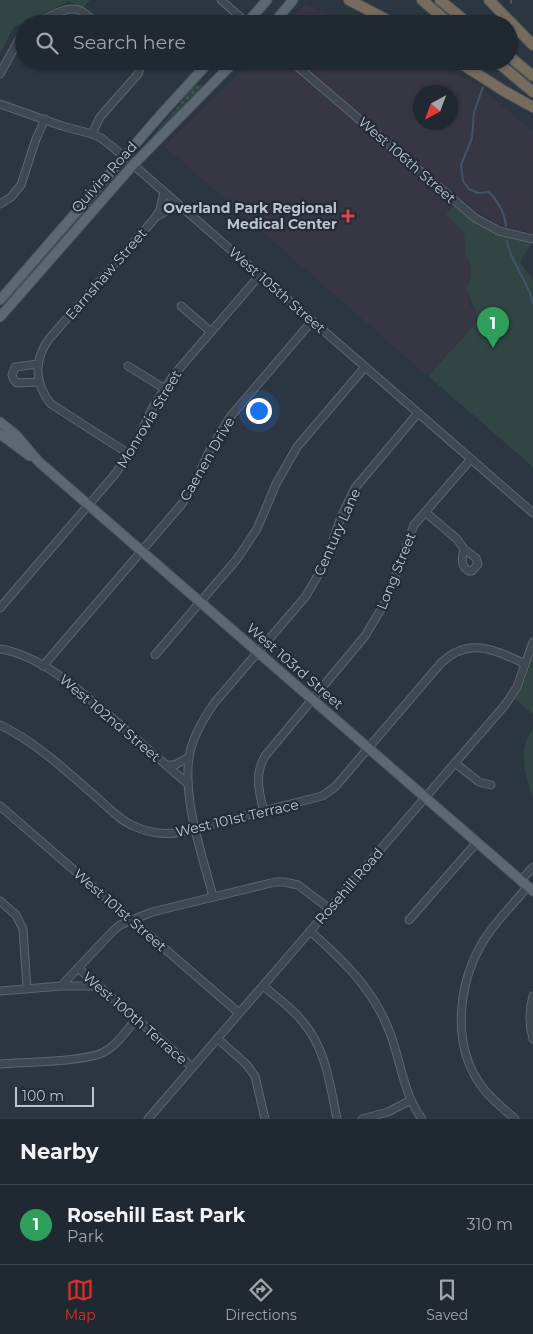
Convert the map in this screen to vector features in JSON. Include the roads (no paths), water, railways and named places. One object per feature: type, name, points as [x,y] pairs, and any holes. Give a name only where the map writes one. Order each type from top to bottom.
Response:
[{"type":"highway","points":[[349,0],[378,15]]},
{"type":"highway","points":[[422,0],[440,15]]},
{"type":"highway","points":[[440,0],[458,15]]},
{"type":"highway","points":[[489,0],[504,15]]},
{"type":"highway","points":[[518,30],[533,45]]},
{"type":"highway","points":[[518,64],[533,76]]},
{"type":"highway","points":[[471,70],[533,107]]},
{"type":"highway","points":[[507,70],[533,92]]},
{"type":"main road","points":[[254,15],[267,0]]},
{"type":"main road","points":[[280,15],[293,0]]},
{"type":"main road","name":"Quivira Road","points":[[0,300],[202,70]]},
{"type":"main road","name":"Quivira Road","points":[[0,317],[132,165],[226,70]]},
{"type":"main road","name":"West 103rd Street","points":[[0,422],[16,436],[38,462]]},
{"type":"main road","name":"West 103rd Street","points":[[0,434],[38,462],[529,887]]},
{"type":"street","points":[[221,0],[238,15]]},
{"type":"street","points":[[55,15],[76,9],[86,15]]},
{"type":"street","points":[[0,74],[15,46]]},
{"type":"street","points":[[92,134],[98,119],[138,74],[139,70]]},
{"type":"street","name":"West 106th Street","points":[[302,70],[475,218],[499,231],[533,239]]},
{"type":"street","name":"West 105th Street","points":[[0,104],[101,138],[533,513]]},
{"type":"street","points":[[0,204],[11,196],[20,185],[36,139],[45,120]]},
{"type":"street","name":"Earnshaw Street","points":[[38,364],[45,344],[155,218],[160,210],[164,192]]},
{"type":"street","name":"Earnshaw Street","points":[[155,218],[169,209],[181,208]]},
{"type":"street","name":"Monrovia Street","points":[[0,608],[116,473],[129,454],[165,389],[185,361],[260,275]]},
{"type":"street","points":[[182,306],[210,332]]},
{"type":"street","name":"Caenen Drive","points":[[43,666],[172,516],[191,490],[211,448],[230,417],[312,321]]},
{"type":"street","points":[[39,382],[17,383],[12,375],[15,367],[38,364],[39,382],[45,396],[60,411],[129,454]]},
{"type":"street","points":[[128,366],[165,389]]},
{"type":"street","points":[[154,655],[200,603],[247,545],[261,521],[284,468],[297,447],[365,367]]},
{"type":"street","name":"Century Lane","points":[[213,897],[188,793],[189,757],[194,738],[206,714],[306,596],[317,580],[333,546],[348,501],[355,488],[418,413]]},
{"type":"street","name":"Long Street","points":[[264,812],[258,790],[260,765],[270,749],[355,651],[375,621],[396,576],[412,530],[425,512],[471,459]]},
{"type":"street","points":[[425,512],[457,539],[464,549]]},
{"type":"street","name":"Rosehill Road","points":[[148,1119],[426,798],[509,699],[517,686],[533,642]]},
{"type":"street","name":"West 101st Terrace","points":[[0,725],[46,753],[117,815],[133,826],[149,832],[162,834],[182,832],[322,796],[334,787],[441,663],[456,652],[473,647],[481,647],[495,650],[525,664]]},
{"type":"street","name":"West 102nd Street","points":[[0,648],[43,666],[75,687],[188,784]]},
{"type":"street","points":[[166,765],[176,765],[189,757]]},
{"type":"street","points":[[455,762],[479,782],[490,785]]},
{"type":"street","name":"West 101st Street","points":[[0,806],[240,1014]]},
{"type":"street","points":[[408,920],[477,842]]},
{"type":"street","points":[[515,1119],[488,1095],[474,1075],[464,1045],[462,1013],[468,974],[478,952],[490,932],[529,887],[533,867]]},
{"type":"street","points":[[61,986],[120,925],[152,912],[268,883],[284,882],[304,889],[330,909]]},
{"type":"street","points":[[0,901],[16,915],[23,929],[27,989]]},
{"type":"street","points":[[310,931],[355,973],[377,1004],[390,1033],[405,1086],[422,1119]]},
{"type":"street","name":"West 100th Terrace","points":[[78,968],[192,1067]]},
{"type":"street","points":[[0,991],[61,986],[98,986]]},
{"type":"street","points":[[263,986],[295,1013],[312,1034],[323,1057],[337,1119]]},
{"type":"street","points":[[533,996],[530,1026],[533,1039]]},
{"type":"street","points":[[0,1064],[86,1058],[102,1053],[113,1045],[136,1019]]},
{"type":"street","points":[[218,1039],[246,1064],[255,1076],[266,1119]]},
{"type":"street","points":[[362,1119],[388,1112],[411,1100]]},
{"type":"waterway","points":[[483,87],[474,112],[472,138],[461,165],[463,181],[469,189],[478,193],[489,192],[496,200],[504,216],[506,226]]},
{"type":"waterway","points":[[507,241],[512,257],[531,295],[533,303]]},
{"type":"place","name":"Overland Park Regional Medical Center","points":[[348,216]]},
{"type":"place","name":"Rosehill East Park","points":[[493,348]]}]
